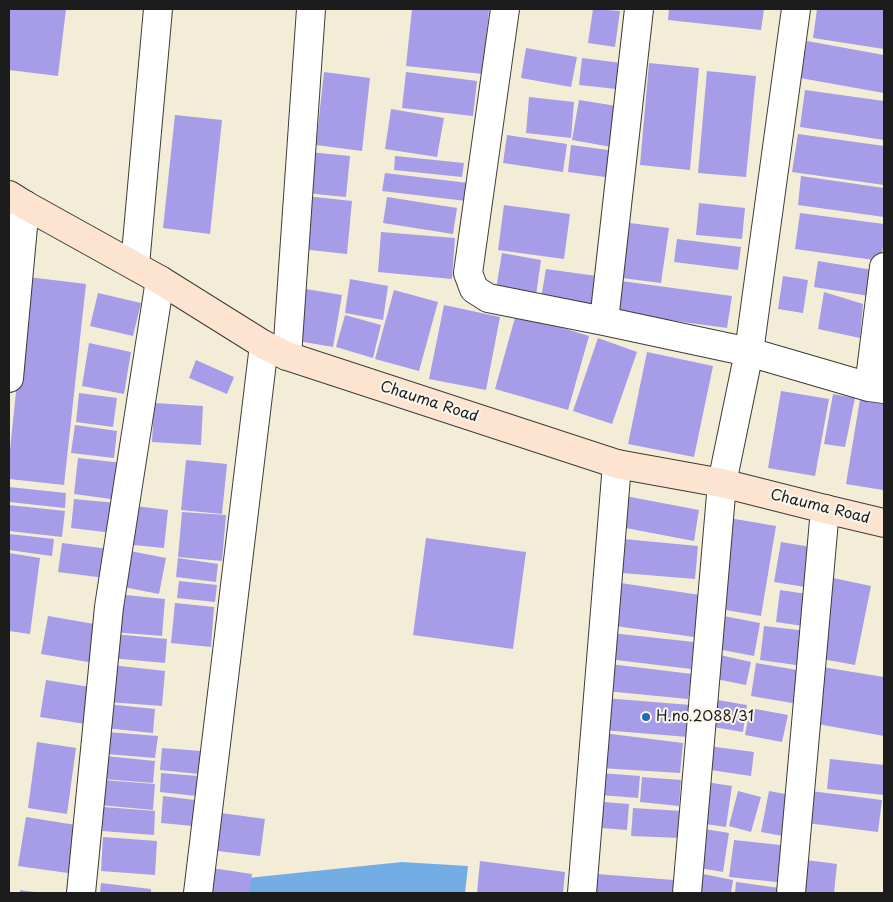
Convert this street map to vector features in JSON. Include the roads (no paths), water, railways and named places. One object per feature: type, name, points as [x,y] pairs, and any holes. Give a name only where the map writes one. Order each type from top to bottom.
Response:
[{"type":"street","points":[[135,265],[158,9]]},
{"type":"street","points":[[198,893],[275,351],[310,9]]},
{"type":"street","points":[[505,9],[468,273],[474,289],[488,298],[604,320],[749,352],[877,388],[884,267]]},
{"type":"street","points":[[604,320],[639,9]]},
{"type":"street","points":[[687,893],[722,483],[749,352],[796,9]]},
{"type":"street","points":[[9,378],[17,200]]},
{"type":"street","name":"Chauma Road","points":[[17,200],[135,265],[275,351],[617,464],[722,483],[825,510],[884,523]]},
{"type":"street","points":[[81,893],[108,607],[160,280]]},
{"type":"street","points":[[582,893],[617,464]]},
{"type":"street","points":[[791,893],[825,510]]},
{"type":"water","points":[[402,862],[468,866],[465,893],[237,893],[238,879]]},
{"type":"place","name":"H.no.2088/31","points":[[646,717]]}]
